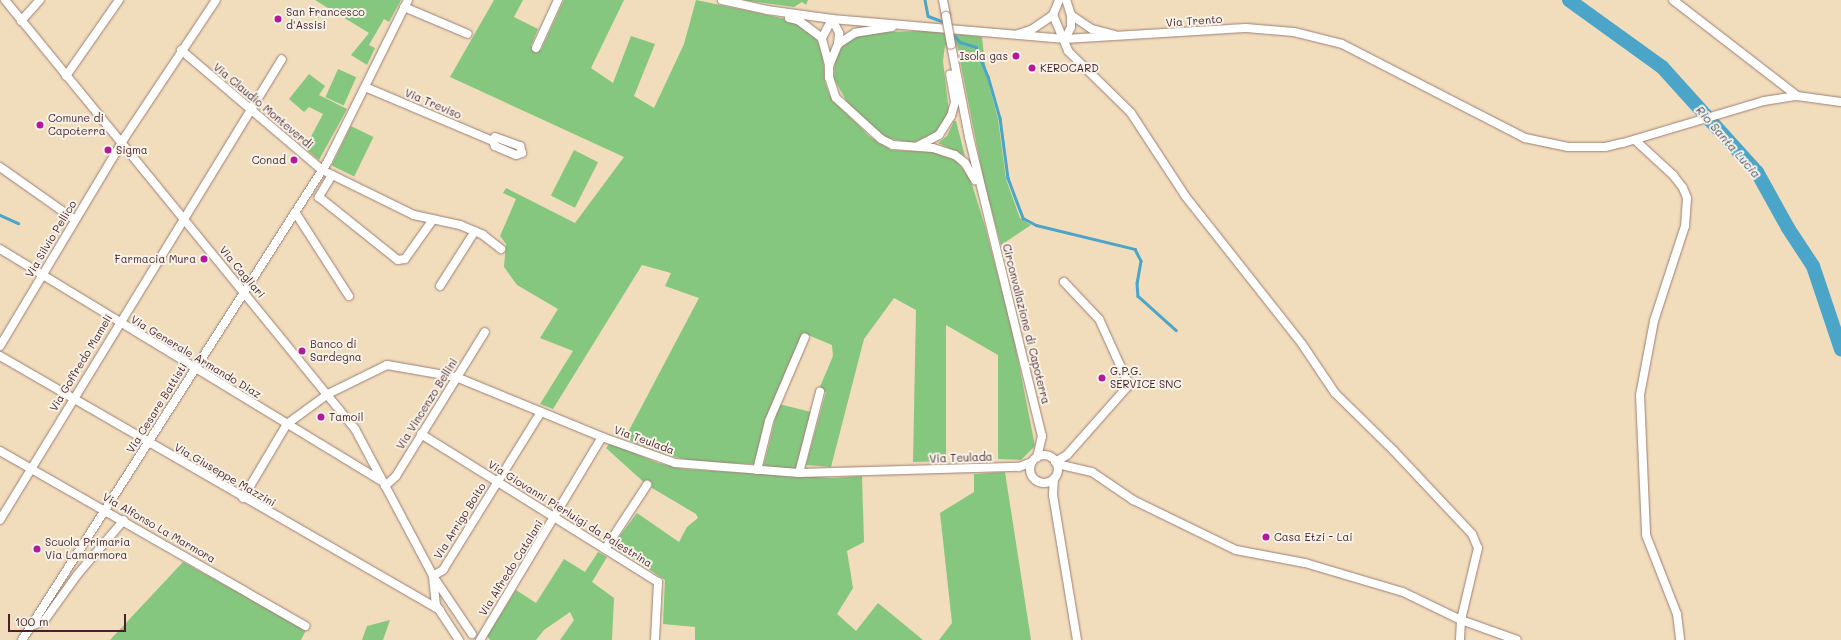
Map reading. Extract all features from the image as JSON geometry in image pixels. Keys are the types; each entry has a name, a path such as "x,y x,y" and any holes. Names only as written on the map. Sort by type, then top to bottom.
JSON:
{"street":[{"name":"Via Cagliari","path":"5,0 328,394 355,429 375,463 384,484 433,576 476,637"},
{"path":"21,21 40,0"},
{"path":"66,76 120,0"},
{"name":"Via Silvio Pellico","path":"0,346 121,143 181,50 216,0"},
{"path":"536,48 558,0"},
{"name":"Via Trento","path":"722,0 767,10 832,19 902,24 1065,40 1246,28 1294,32 1342,44 1525,138 1560,146 1590,148 1634,140 1764,101 1797,96 1827,98 1841,102"},
{"name":"Circonvallazione di Capoterra","path":"943,0 953,60 987,213 1042,436 1054,461"},
{"path":"1014,35 1031,30 1053,16 1059,0"},
{"path":"1065,40 1071,27 1071,15 1066,0"},
{"path":"1673,0 1797,96"},
{"path":"322,170 406,3 468,34"},
{"path":"767,10 773,15 798,20 822,38 829,66 832,90 841,105 881,139 893,145 944,150 965,163 972,172 980,201 987,213"},
{"path":"1071,15 1092,29 1120,37"},
{"path":"1053,16 1058,31 1065,40 1068,51 1130,113 1186,197 1302,344 1335,393 1394,451 1472,534 1478,548 1461,620 1460,640"},
{"path":"822,38 832,19"},
{"path":"829,66 838,44 839,33 832,19"},
{"path":"838,44 855,33 902,24"},
{"name":"Via Claudio Monteverdi","path":"181,50 322,170 414,215 432,221 460,225 475,231 501,249"},
{"name":"Via Goffredo Mameli","path":"0,520 118,322 282,59"},
{"path":"915,147 939,135 951,116 955,102 950,72 953,60"},
{"name":"Via Treviso","path":"365,87 493,141"},
{"path":"1634,140 1673,176 1683,188 1687,198 1684,226 1654,321 1640,395 1646,535 1677,614 1680,640"},
{"path":"0,167 75,220"},
{"name":"Via Cesare Battisti","path":"22,640 149,443 243,291 322,170"},
{"path":"332,175 319,197 398,260 405,259 432,221"},
{"path":"295,212 349,296"},
{"path":"440,286 475,231"},
{"name":"Via Generale Armando Diaz","path":"0,249 384,484"},
{"path":"1054,461 1067,455 1129,385 1099,318 1064,282"},
{"name":"Via Vincenzo Bellini","path":"384,484 396,476 485,332"},
{"path":"757,470 769,422 805,337"},
{"name":"Via Giuseppe Mazzini","path":"0,356 243,498 440,610"},
{"name":"Via Teulada","path":"287,424 328,394 387,365 456,377 602,437 675,463 799,472 1019,467"},
{"path":"799,472 820,392"},
{"name":"Via Arrigo Boito","path":"433,576 443,570 541,412"},
{"path":"243,498 287,424"},
{"name":"Via Giovanni Pierluigi da Palestrina","path":"421,434 658,582 655,640"},
{"path":"1031,474 1042,436"},
{"name":"Via Alfredo Catalani","path":"476,637 487,628 555,518 602,437"},
{"name":"Via Alfonso La Marmora","path":"0,451 29,469 124,520 305,626"},
{"path":"1019,467 1035,460 1054,461 1092,472 1133,500 1236,550 1306,563 1403,592 1461,620 1517,640"},
{"path":"1054,461 1055,477 1053,496 1077,640"},
{"path":"1041,483 1055,477 1068,466"},
{"path":"1019,467 1031,474 1053,496"},
{"path":"605,548 647,485"},
{"name":"Via Cesare Battisti","path":"31,626 44,621 58,604 77,575 124,520"},
{"name":"Via Cagliari","path":"433,576 436,605 460,640"},
{"path":"436,597 441,593 446,594"},
{"path":"50,598 58,604"},
{"path":"450,626 453,640"},
{"path":"460,640 466,634 476,637"}],"green space":[{"path":"315,0 401,0 389,22 384,19 369,45 375,48 367,65 351,55 369,33"},
{"path":"494,0 523,0 514,17 538,29 531,46 541,50 564,0 624,0 591,68 613,83 631,36 655,44 634,96 654,108 684,44 696,0 791,20 816,37 823,56 825,83 830,96 869,136 891,150 932,152 954,158 970,178 984,223 1012,329 1035,446 1021,460 998,459 998,355 946,325 946,461 913,462 916,310 894,298 864,339 831,467 806,465 826,392 819,389 833,356 832,345 803,333 769,413 755,464 697,462 667,455 637,444 625,438 699,298 665,286 671,273 642,265 553,409 540,404 573,351 540,338 558,309 517,285 504,267 506,244 500,236 516,199 503,193 506,188 575,223 624,157 450,77"},
{"path":"741,0 808,0 806,5 802,2 794,7"},
{"path":"924,31 982,37 986,73 998,119 1006,179 1020,218 1031,225 1001,245 984,182 957,45 945,45 943,61 949,112 937,132 913,143 887,138 878,132 847,102 834,79 835,57 848,39 878,32"},
{"path":"338,69 356,77 344,105 325,97"},
{"path":"309,74 325,86 319,95 347,109 319,160 305,148 323,114 309,107 304,112 289,99"},
{"path":"954,121 956,121 965,156 938,143 947,136"},
{"path":"351,126 373,137 354,177 332,166"},
{"path":"574,150 598,162 575,208 551,195"},
{"path":"779,404 811,412 796,473 764,465"},
{"path":"610,443 658,463 683,469 832,478 862,476 864,542 847,551 853,588 837,614 856,631 878,603 923,640 695,640 695,627 663,624 665,580 613,545 637,513 679,542 687,527 698,518 696,514 647,485 606,448"},
{"path":"1005,472 1031,640 939,640 952,623 940,513 974,492 974,474"},
{"path":"598,552 607,557 592,582 614,598 612,640 560,640 574,620 570,612 544,630 536,640 490,640 487,636 516,590 536,603 564,559 585,572"},
{"path":"183,562 306,630 301,640 110,640"},
{"path":"390,620 383,640 362,640 367,626"}],"waterway":[{"path":"925,0 928,16 942,21"},
{"name":"Rio Santa Lucia","path":"1569,0 1662,67 1757,172 1788,228 1813,266 1841,349"},
{"path":"955,36 960,42 976,47 988,76 1000,118 1008,178 1023,218 1036,225 1135,249 1141,261 1137,283 1138,296 1176,330"},
{"path":"0,215 18,223"}],"place":[{"name":"San Francesco d'Assisi","path":"278,19"},
{"name":"Isola gas","path":"1016,56"},
{"name":"KEROCARD","path":"1032,68"},
{"name":"Comune di Capoterra","path":"40,125"},
{"name":"Sigma","path":"108,150"},
{"name":"Conad","path":"294,160"},
{"name":"Farmacia Mura","path":"204,259"},
{"name":"Banco di Sardegna","path":"302,351"},
{"name":"G.P.G. SERVICE SNC","path":"1102,378"},
{"name":"Tamoil","path":"321,417"},
{"name":"Casa Etzi - Lai","path":"1266,537"},
{"name":"Scuola Primaria Via Lamarmora","path":"37,549"}]}
